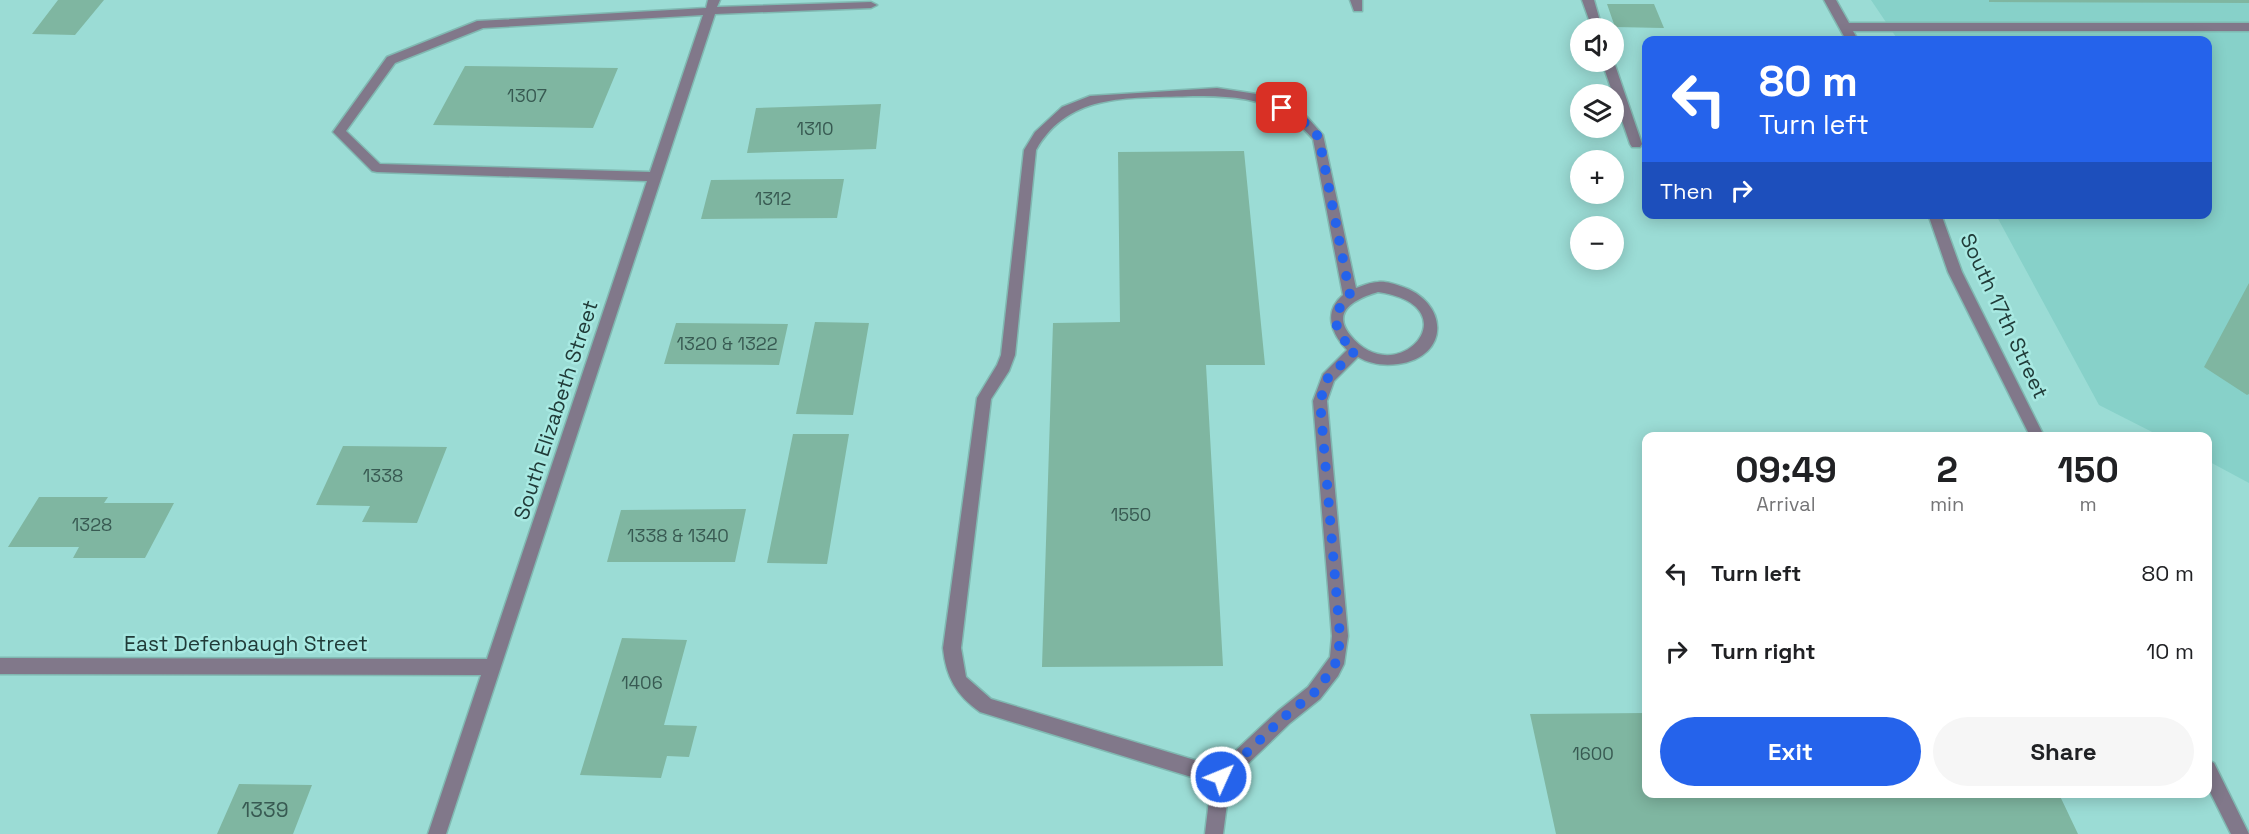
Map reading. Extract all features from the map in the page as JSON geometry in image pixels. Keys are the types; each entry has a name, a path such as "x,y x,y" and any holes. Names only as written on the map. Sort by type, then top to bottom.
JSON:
{"street":[{"path":"1588,0 1594,18"},
{"path":"1830,0 1850,36"},
{"path":"655,177 377,168 339,132 391,60 481,24 712,6 871,5"},
{"name":"South Elizabeth Street","path":"437,834 712,6"},
{"path":"1844,27 2249,27"},
{"path":"1611,72 1636,144"},
{"path":"1221,777 986,706 967,693 953,670 952,648 984,398 1004,367 1008,356 1030,150 1038,134 1060,115 1073,106 1095,99 1215,91 1249,94 1270,101 1295,114 1311,127 1319,138 1350,295"},
{"name":"South 17th Street","path":"1936,219 1955,272 2035,432"},
{"path":"1378,287 1408,295 1420,304 1428,315 1432,327 1430,339 1422,349 1396,360 1380,360 1356,350 1341,337 1336,326 1336,314 1341,303 1350,295 1363,289 1378,287"},
{"path":"1214,834 1221,777 1284,717 1314,693 1332,670 1338,658 1340,636 1320,401 1328,378 1356,350"},
{"name":"East Defenbaugh Street","path":"0,666 493,666"},
{"path":"2212,777 2241,834"}],"shaded area":[{"path":"1871,0 2249,0 2249,483 2212,463 2212,432 2152,432 2099,405 1998,219 2212,219 2212,36 1895,36"}],"building":[{"path":"58,0 104,0 75,35 32,34"},
{"path":"1989,0 2249,0 2249,3 1989,2"},
{"path":"1607,4 1654,4 1664,28 1624,27 1624,18 1612,18"},
{"path":"465,66 618,68 593,128 433,125"},
{"path":"881,104 876,149 747,153 756,108"},
{"path":"1244,151 1265,365 1206,365 1223,666 1042,667 1053,323 1120,322 1118,152"},
{"path":"844,179 837,218 701,219 711,180"},
{"path":"2249,283 2249,394 2247,395 2204,367"},
{"path":"815,322 869,323 853,415 796,414"},
{"path":"676,323 788,324 779,365 664,364"},
{"path":"793,434 849,434 827,564 767,563"},
{"path":"343,446 447,447 417,523 362,522 370,506 316,505"},
{"path":"39,497 108,497 104,503 174,503 145,558 73,558 79,547 8,547"},
{"path":"746,509 735,562 607,562 621,510"},
{"path":"622,638 687,640 664,725 697,726 689,757 667,756 661,778 580,775"},
{"path":"1642,713 1642,798 2061,798 2078,834 1556,834 1530,714"},
{"path":"239,784 312,785 293,834 217,834"}],"route":[{"path":"1221,777 1284,717 1314,693 1332,670 1338,658 1340,636 1320,401 1328,378 1356,350 1341,337 1336,326 1336,314 1341,303 1350,295 1319,138 1311,127 1295,114 1282,108"}]}
